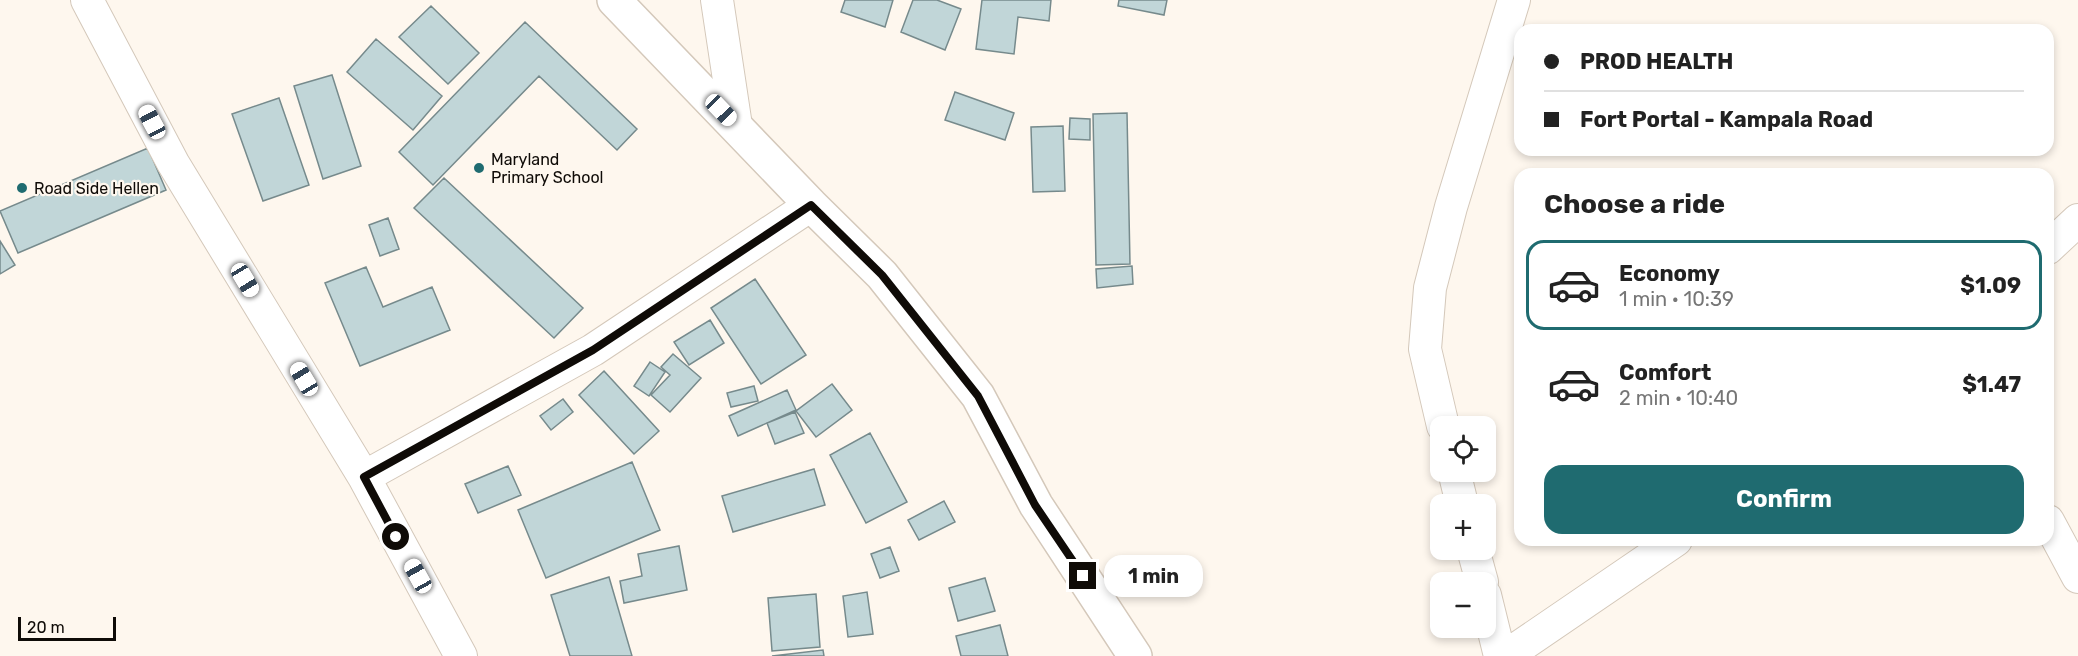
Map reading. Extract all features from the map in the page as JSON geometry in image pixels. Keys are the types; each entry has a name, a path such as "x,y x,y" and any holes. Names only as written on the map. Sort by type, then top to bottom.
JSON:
{"main road":[{"path":"614,0 811,205 882,275 978,396 1035,505 1135,656"}],"street":[{"path":"87,0 173,163 364,477 461,656"},
{"path":"1441,416 1425,349 1430,288 1514,0"},
{"path":"717,1 736,126"},
{"path":"364,477 593,350 811,205"},
{"path":"2054,242 2078,220"},
{"path":"2054,532 2078,577"},
{"path":"1506,656 1667,546"},
{"path":"1496,638 1500,656"}],"building":[{"path":"845,0 893,0 885,27 841,12"},
{"path":"913,0 937,0 961,9 945,50 901,32"},
{"path":"982,0 1051,0 1049,21 1018,17 1014,54 976,49"},
{"path":"1119,0 1167,0 1164,15 1118,6"},
{"path":"431,6 479,53 448,84 399,37"},
{"path":"525,22 637,129 617,150 539,76 433,185 399,152"},
{"path":"376,39 442,96 413,130 347,72"},
{"path":"332,75 361,166 323,179 294,86"},
{"path":"955,92 1014,113 1005,140 945,120"},
{"path":"279,98 309,185 263,201 232,114"},
{"path":"1127,113 1130,264 1096,265 1093,114"},
{"path":"1070,118 1090,119 1090,140 1069,139"},
{"path":"1063,126 1065,191 1033,192 1031,127"},
{"path":"148,148 166,190 18,253 0,211"},
{"path":"444,178 583,308 554,338 414,208"},
{"path":"388,218 399,249 380,256 369,225"},
{"path":"0,241 15,265 0,274"},
{"path":"1132,266 1133,284 1097,288 1096,269"},
{"path":"366,267 383,307 432,287 450,330 360,366 325,283"},
{"path":"755,279 806,355 761,384 711,308"},
{"path":"710,320 724,343 689,365 674,342"},
{"path":"673,354 701,378 670,412 651,395 670,375 661,367"},
{"path":"650,362 665,372 649,396 634,386"},
{"path":"604,371 659,431 634,454 579,395"},
{"path":"832,384 852,410 816,437 796,411"},
{"path":"754,386 758,401 731,407 727,393"},
{"path":"787,390 796,410 738,436 729,416"},
{"path":"563,399 573,412 551,430 540,416"},
{"path":"795,412 804,433 775,444 767,423"},
{"path":"870,433 907,502 866,523 830,455"},
{"path":"632,462 660,530 546,578 518,510"},
{"path":"508,466 521,495 478,513 465,484"},
{"path":"814,469 825,505 733,532 722,496"},
{"path":"944,501 955,522 919,540 908,520"},
{"path":"679,546 687,590 624,603 620,581 642,576 638,554"},
{"path":"890,547 899,571 880,578 871,554"},
{"path":"609,577 632,656 570,656 551,595"},
{"path":"985,578 995,611 958,621 949,588"},
{"path":"867,592 873,634 848,637 843,596"},
{"path":"816,594 820,647 772,651 768,598"},
{"path":"1000,625 1008,656 961,656 956,636"},
{"path":"823,650 824,656 772,656"}],"place":[{"name":"Maryland Primary School","path":"479,168"},
{"name":"Road Side Hellen","path":"22,188"}],"route":[{"path":"396,537 364,477 593,350 811,205 882,275 978,396 1035,505 1083,576"}]}
